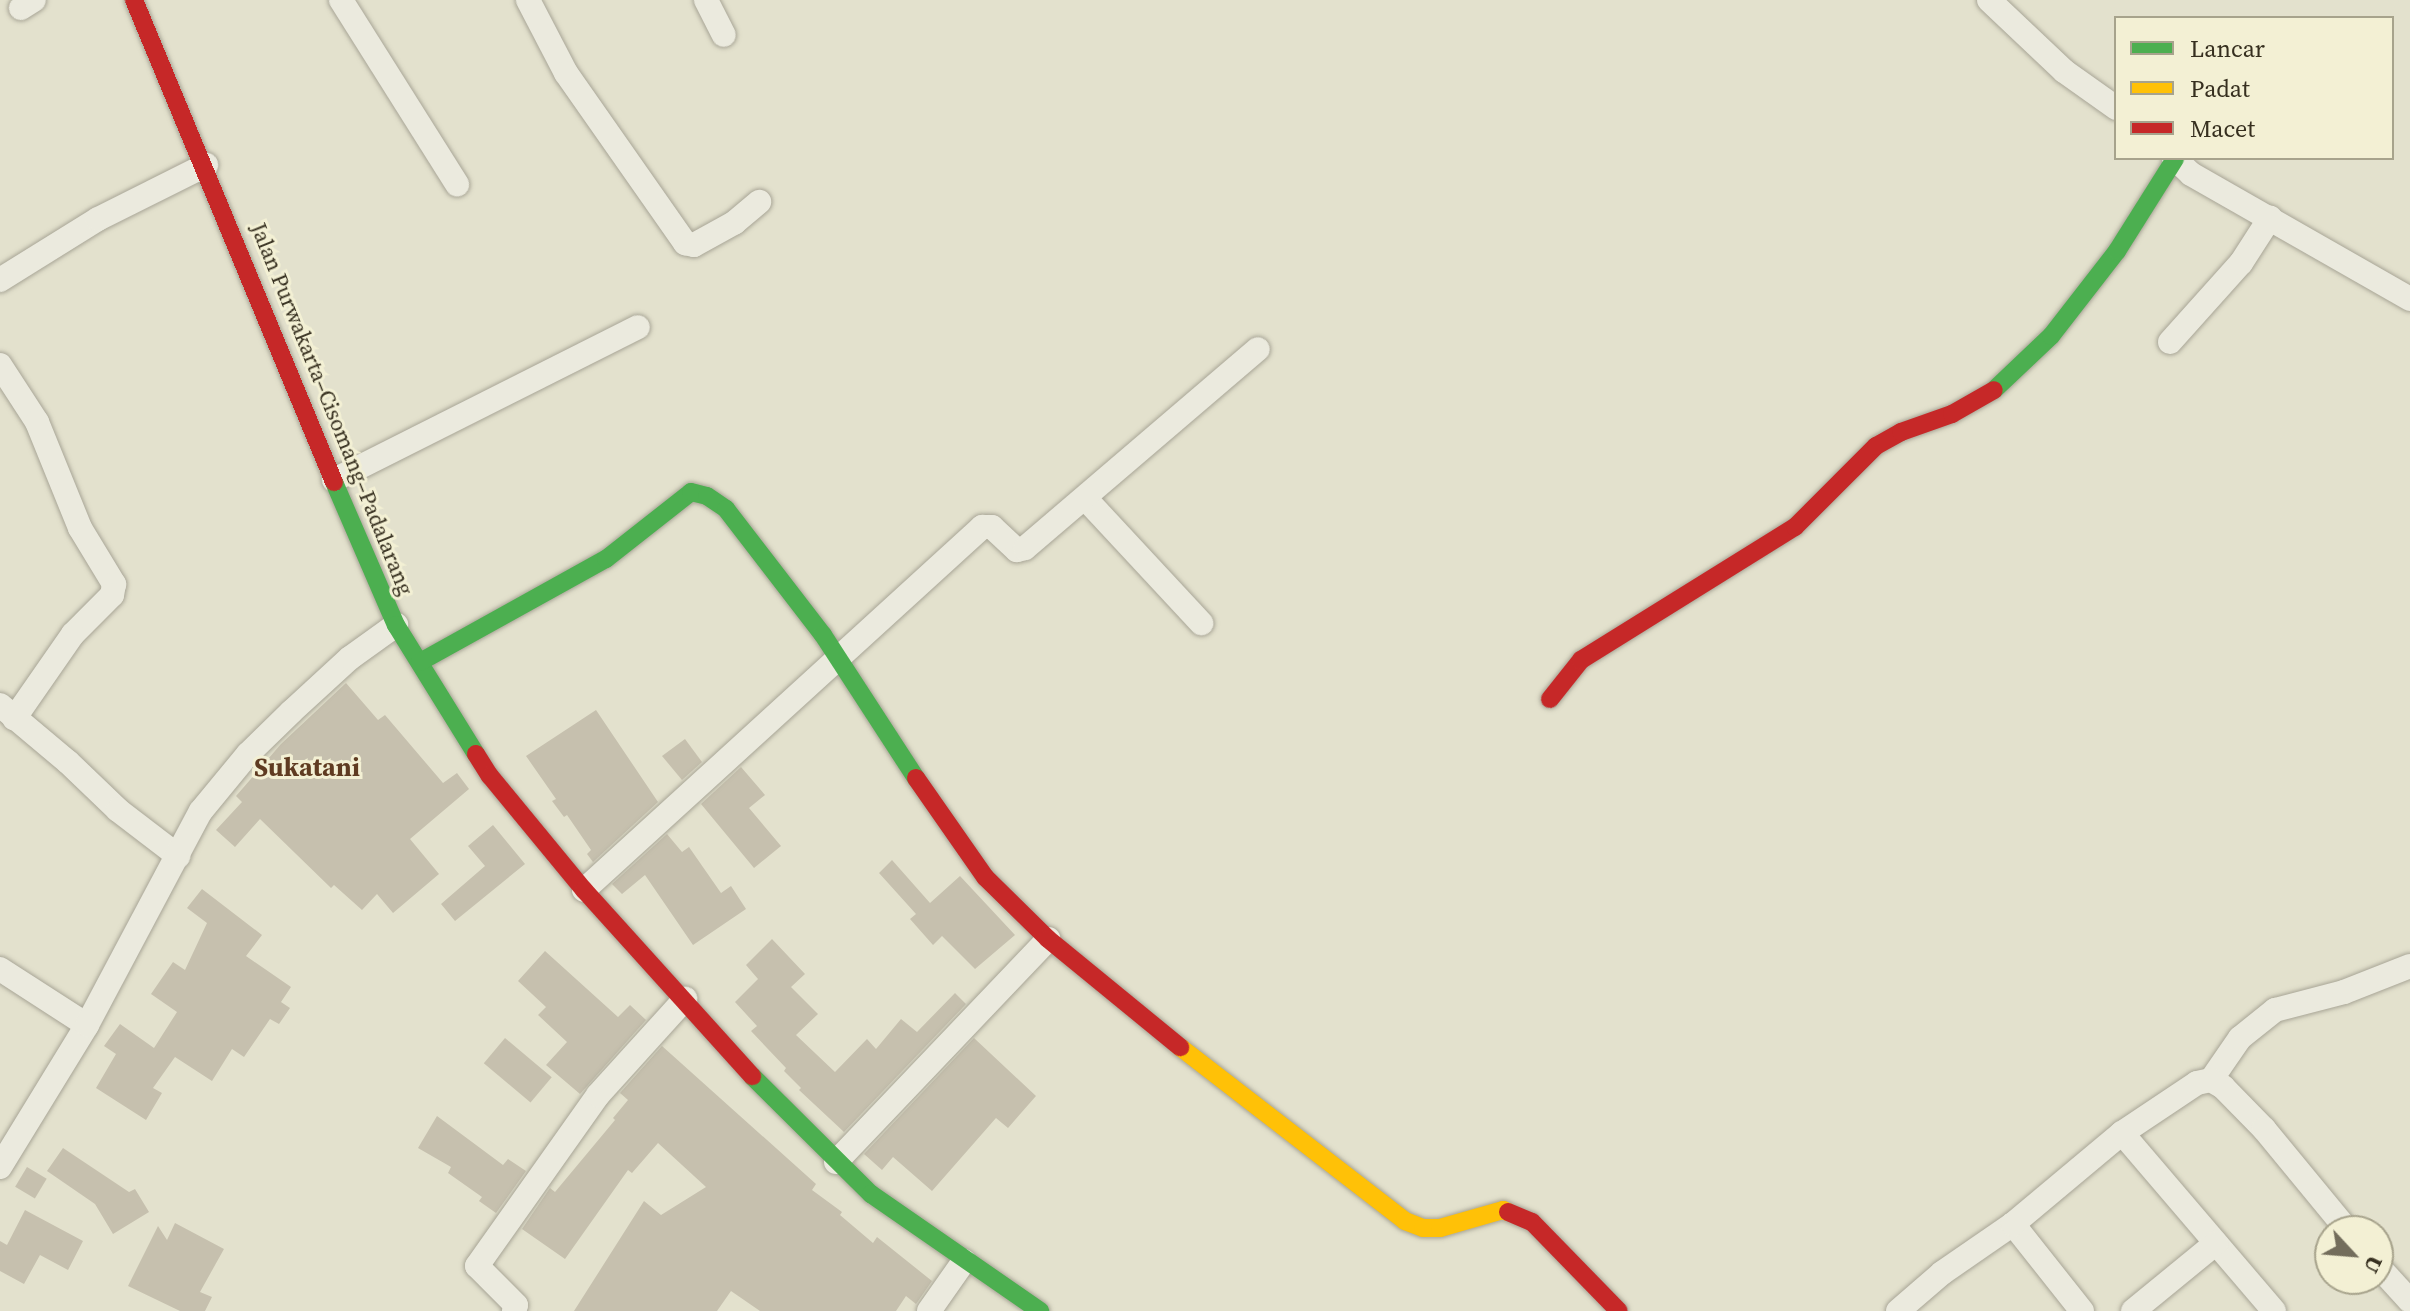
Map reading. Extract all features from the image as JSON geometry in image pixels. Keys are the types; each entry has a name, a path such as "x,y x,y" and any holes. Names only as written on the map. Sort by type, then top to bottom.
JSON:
{"main road":[{"name":"Jalan Purwakarta–Cisomang–Padalarang","path":"134,0 206,165 396,625 490,776 584,890 764,1090 836,1162 871,1194 1040,1311"},
{"path":"1550,699 1581,660 1795,527 1876,446 1901,432 1952,414 1998,387 2051,336 2080,299 2117,251 2173,160"},
{"path":"420,662 606,559 691,492 707,496 726,509 839,658 901,757 985,877 1048,939 1142,1018 1405,1221 1423,1228 1440,1228 1503,1210 1521,1216 1532,1222 1619,1311"}],"street":[{"path":"528,0 566,73 685,243 694,245 734,223 759,202"},
{"path":"706,0 724,35"},
{"path":"1989,0 2064,71 2114,107"},
{"path":"350,3 457,184"},
{"path":"2175,160 2191,174 2410,299"},
{"path":"0,280 98,219 206,165"},
{"path":"2170,342 2241,263 2270,218"},
{"path":"334,480 638,327"},
{"path":"584,890 982,527 992,527 1017,550 1022,550 1258,349"},
{"path":"0,365 37,422 80,528 114,584 112,595 73,634 7,712 178,856"},
{"path":"1085,498 1201,623"},
{"path":"3,1156 87,1025 201,811 248,754 350,658 396,625"},
{"path":"836,1162 1048,939"},
{"path":"2211,1080 2240,1038 2275,1010 2344,992 2410,966"},
{"path":"0,969 87,1025"},
{"path":"514,1311 516,1305 477,1266 598,1095 685,999"},
{"path":"1898,1311 1942,1273 2013,1224 2122,1133 2197,1083 2211,1080 2223,1087 2264,1129 2335,1215"},
{"path":"2122,1133 2274,1311"},
{"path":"2013,1224 2082,1311"},
{"path":"2133,1311 2216,1243"},
{"path":"929,1311 964,1261"},
{"path":"2394,1284 2410,1301"}],"building":[{"path":"346,683 378,720 385,715 443,783 457,773 469,789 410,839 439,874 393,913 377,894 362,910 334,885 331,888 260,819 235,847 216,830 242,802 236,796 281,744"},
{"path":"596,710 658,802 593,862 587,854 591,850 567,815 564,817 552,801 556,799 526,756"},
{"path":"685,739 702,762 682,780 662,756"},
{"path":"741,767 765,795 749,808 781,846 754,868 701,804"},
{"path":"493,825 525,864 455,921 441,904 485,866 468,846"},
{"path":"667,834 682,852 689,847 721,893 731,886 746,909 693,945 645,875 622,894 612,884"},
{"path":"892,860 930,903 960,876 1015,935 975,969 942,936 933,945 910,919 916,914 879,873"},
{"path":"202,889 262,935 246,956 291,987 281,1002 290,1008 279,1024 270,1019 244,1057 232,1049 212,1081 175,1057 153,1088 162,1093 146,1120 96,1088 116,1054 104,1046 120,1024 154,1048 177,1012 151,994 173,962 185,970 207,923 187,908"},
{"path":"772,939 805,974 791,987 818,1014 796,1035 835,1072 867,1039 876,1049 901,1019 917,1032 955,993 966,1004 844,1132 799,1090 801,1088 784,1071 786,1068 751,1031 757,1026 735,1002 758,979 746,965"},
{"path":"545,951 618,1017 630,1005 646,1020 580,1094 546,1065 567,1042 538,1015 546,1007 518,981"},
{"path":"505,1038 552,1077 531,1102 484,1063"},
{"path":"974,1038 1036,1096 1008,1128 996,1118 932,1191 893,1157 882,1170 864,1154"},
{"path":"662,1046 816,1184 812,1190 842,1212 840,1215 873,1243 877,1237 932,1281 916,1304 906,1296 896,1311 760,1311 731,1291 717,1311 574,1311 644,1201 661,1215 706,1187 658,1143 632,1173 628,1170 565,1259 522,1229 550,1188 555,1192 615,1120 613,1118 628,1100 620,1093"},
{"path":"437,1116 503,1165 508,1159 526,1171 496,1213 479,1201 482,1197 448,1173 451,1167 418,1148"},
{"path":"63,1148 129,1192 135,1189 149,1212 113,1234 95,1204 47,1171"},
{"path":"27,1167 47,1179 35,1199 15,1187"},
{"path":"25,1210 83,1241 68,1270 40,1255 24,1284 0,1271 0,1241 7,1245"},
{"path":"175,1223 224,1249 200,1292 212,1297 205,1311 180,1311 128,1286 158,1226 167,1240"}],"traffic: fast":[{"path":"1994,390 2051,336 2117,251 2174,160"},
{"path":"334,482 396,625 476,754"},
{"path":"420,662 606,559 691,492 707,496 726,509 823,635 916,778"},
{"path":"752,1076 871,1194 1040,1311"}],"traffic: slow":[{"path":"1180,1047 1405,1221 1423,1228 1440,1228 1503,1210 1508,1212"}],"traffic: jam":[{"path":"134,0 334,482"},
{"path":"1550,699 1581,660 1795,527 1876,446 1901,432 1952,414 1994,390"},
{"path":"476,754 490,776 584,890 752,1076"},
{"path":"916,778 985,877 1048,939 1180,1047"},
{"path":"1508,1212 1532,1222 1619,1311"}],"district":[{"name":"Sukatani","path":"307,768"}]}
